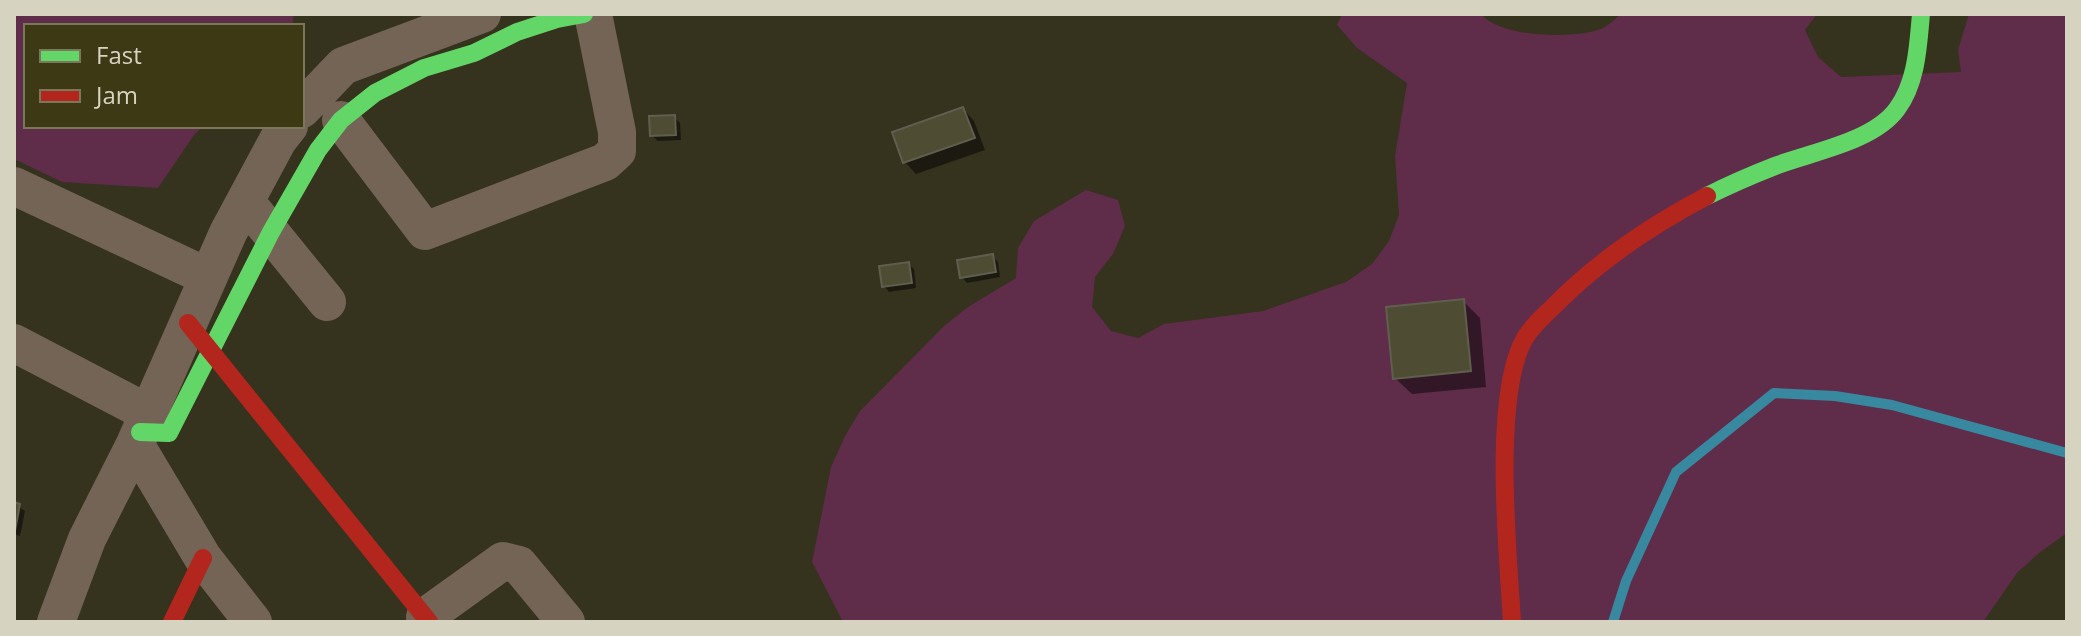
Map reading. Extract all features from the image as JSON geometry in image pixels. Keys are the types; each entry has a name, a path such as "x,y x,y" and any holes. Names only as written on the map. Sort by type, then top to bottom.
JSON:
{"street":[{"path":"304,107 343,66 482,14"},
{"path":"56,622 87,539 141,430 199,337 271,232 318,150 341,120 375,93 424,68 474,53 517,32 584,14"},
{"path":"341,120 425,231 605,162 617,151 617,132 593,14"},
{"path":"1512,622 1506,524 1508,386 1524,338 1563,295 1631,238 1698,199 1854,137 1893,115 1903,100 1918,55 1921,14"},
{"path":"287,128 245,201 208,277 199,337 427,620 503,561 519,565 566,622"},
{"path":"14,186 208,277"},
{"path":"245,201 327,302"},
{"path":"14,343 141,430 203,558 253,622"},
{"path":"172,622 203,558"}],"shaded area":[{"path":"14,14 294,14 292,24 24,24 24,128 201,128 158,188 62,182 14,159"},
{"path":"1342,14 1481,14 1504,28 1556,35 1601,29 1621,14 1817,14 1805,30 1818,57 1841,77 1961,72 1958,50 1969,14 2067,14 2067,533 2017,573 1983,622 843,622 812,562 831,467 845,436 860,411 944,326 968,307 1016,278 1018,248 1034,221 1086,190 1118,200 1125,226 1113,254 1095,277 1092,307 1111,331 1138,338 1164,324 1263,311 1346,282 1372,264 1389,241 1399,215 1395,156 1407,83 1357,48 1337,25"}],"building":[{"path":"963,107 975,138 903,163 892,132"},
{"path":"675,115 676,135 650,136 649,116"},
{"path":"993,254 996,272 960,278 957,260"},
{"path":"909,262 912,283 882,287 879,266"},
{"path":"1464,299 1471,371 1393,379 1386,307"},
{"path":"14,502 20,504 15,531 14,531"}],"waterway":[{"path":"1613,622 1626,581 1676,472 1774,393 1835,396 1892,405 2067,453"}],"traffic: fast":[{"path":"140,432 169,433 271,232 318,150 341,120 375,93 424,68 474,53 517,32 584,14"},
{"path":"1707,196 1775,166 1857,138 1886,120 1897,109 1909,87 1921,14"}],"traffic: jam":[{"path":"1512,622 1505,435 1508,396 1515,363 1525,338 1571,289 1607,259 1665,219 1707,196"},
{"path":"188,323 429,622"},
{"path":"172,622 203,558"}]}
